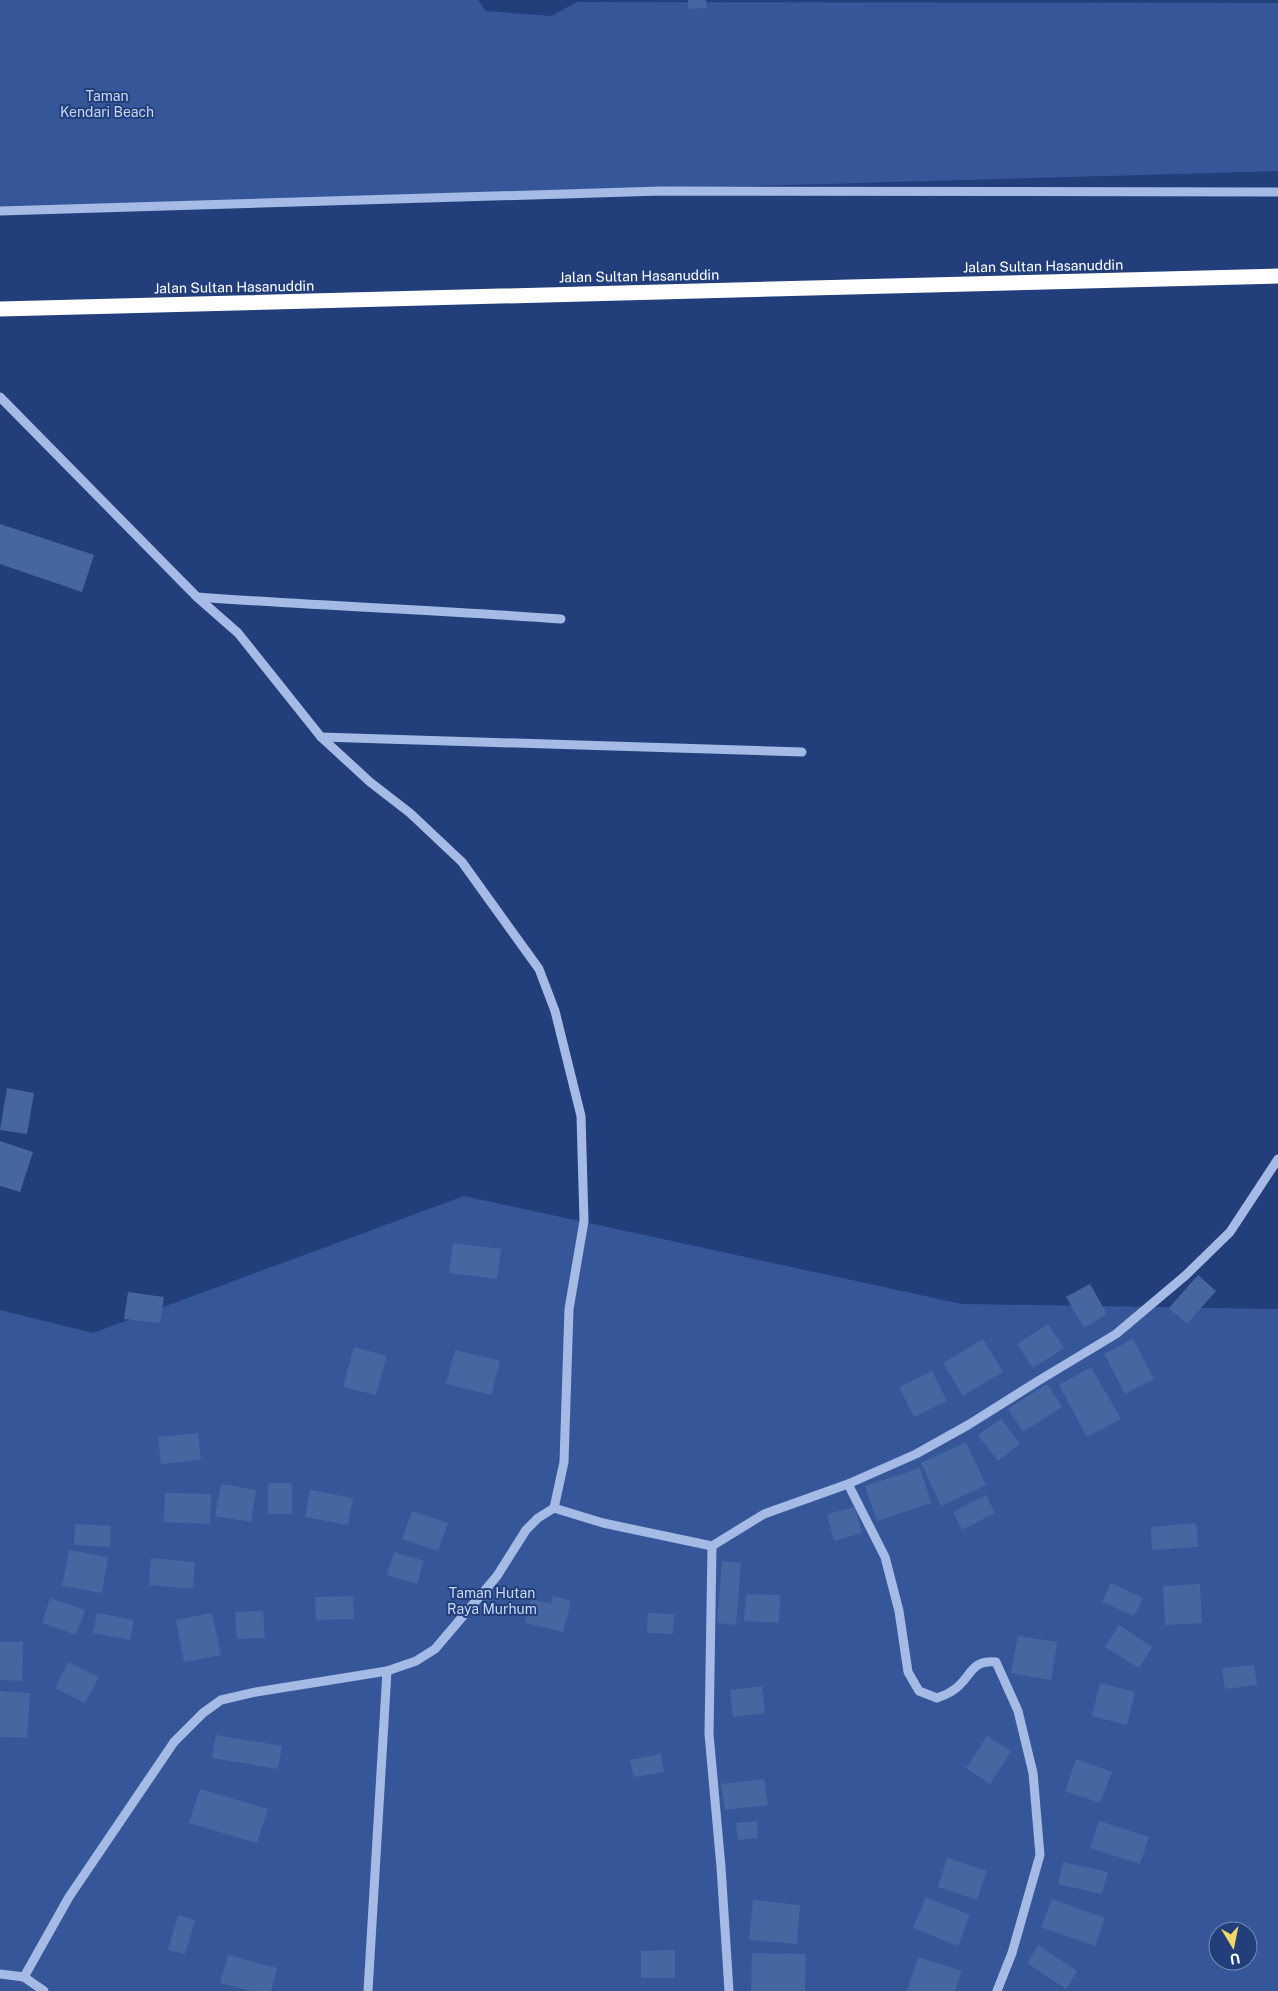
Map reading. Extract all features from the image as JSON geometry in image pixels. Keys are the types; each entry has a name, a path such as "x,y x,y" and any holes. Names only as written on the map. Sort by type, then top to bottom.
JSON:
{"highway":[{"name":"Jalan Sultan Hasanuddin","path":"0,309 1278,276"}],"street":[{"path":"0,212 661,191 1278,192"},
{"path":"0,397 197,597 238,633 322,737 370,782 410,813 462,862 539,968 555,1010 581,1116 584,1221 569,1309 564,1462 554,1508 538,1518 526,1530 497,1576 435,1649 416,1661 387,1672 256,1692 221,1700 203,1713 174,1742 69,1897 24,1977"},
{"path":"197,597 339,607 450,610 561,619"},
{"path":"322,737 802,752"},
{"path":"554,1508 603,1523 712,1546 764,1514 848,1484 916,1454 968,1425 1116,1334 1186,1275 1230,1232 1278,1159"},
{"path":"848,1484 885,1557 898,1611 908,1672 919,1691 937,1698 954,1691 977,1664 988,1661 996,1662 1018,1711 1033,1772 1040,1855 1012,1953 997,1991"},
{"path":"712,1546 709,1734 721,1867 729,1991"},
{"path":"368,1991 387,1672"},
{"path":"0,1974 24,1977 44,1991"}],"green space":[{"name":"Taman Kendari Beach","path":"0,0 478,0 486,11 551,16 577,2 1278,3 1278,171 291,199 0,213"},
{"name":"Taman Hutan Raya Murhum","path":"464,1196 962,1304 1278,1309 1278,1991 0,1991 0,1310 93,1333"}],"building":[{"path":"688,0 706,0 707,8 688,9"},
{"path":"0,524 94,555 82,592 0,564"},
{"path":"7,1088 34,1093 27,1134 0,1130"},
{"path":"0,1141 33,1152 20,1192 0,1186"},
{"path":"453,1243 501,1249 497,1279 449,1273"},
{"path":"1198,1275 1216,1291 1187,1324 1169,1308"},
{"path":"1090,1284 1107,1314 1084,1328 1066,1297"},
{"path":"128,1292 164,1297 160,1323 124,1319"},
{"path":"1048,1324 1064,1348 1033,1368 1017,1344"},
{"path":"983,1339 1003,1372 963,1396 943,1363"},
{"path":"1133,1339 1154,1379 1125,1394 1104,1354"},
{"path":"354,1347 387,1356 376,1395 343,1387"},
{"path":"455,1350 500,1361 491,1395 446,1384"},
{"path":"1091,1367 1121,1419 1087,1437 1059,1385"},
{"path":"932,1371 947,1401 914,1417 899,1387"},
{"path":"1047,1384 1062,1407 1023,1432 1008,1409"},
{"path":"1001,1419 1020,1444 998,1461 978,1435"},
{"path":"198,1433 201,1460 161,1464 158,1437"},
{"path":"966,1442 986,1485 941,1506 921,1463"},
{"path":"920,1468 931,1503 877,1521 865,1486"},
{"path":"268,1483 292,1483 292,1514 268,1514"},
{"path":"221,1484 256,1490 251,1522 215,1516"},
{"path":"310,1490 353,1498 348,1525 305,1517"},
{"path":"165,1493 211,1494 210,1524 164,1522"},
{"path":"986,1495 995,1513 962,1530 953,1512"},
{"path":"855,1507 862,1533 834,1541 827,1514"},
{"path":"412,1511 448,1523 438,1551 402,1539"},
{"path":"1196,1523 1198,1547 1152,1550 1151,1527"},
{"path":"75,1524 111,1526 110,1547 74,1545"},
{"path":"69,1550 108,1557 102,1593 62,1586"},
{"path":"394,1552 424,1561 417,1584 387,1575"},
{"path":"151,1558 195,1562 193,1589 149,1585"},
{"path":"722,1561 741,1563 736,1625 717,1623"},
{"path":"1111,1583 1143,1598 1134,1616 1102,1602"},
{"path":"1200,1584 1202,1623 1165,1625 1163,1586"},
{"path":"746,1594 780,1595 779,1623 744,1621"},
{"path":"353,1596 354,1619 316,1620 315,1597"},
{"path":"553,1596 571,1601 563,1632 525,1623 531,1599 551,1604"},
{"path":"50,1598 85,1610 76,1635 42,1623"},
{"path":"263,1611 265,1638 237,1639 235,1612"},
{"path":"97,1613 134,1620 130,1640 93,1633"},
{"path":"212,1613 221,1655 184,1662 176,1620"},
{"path":"648,1613 674,1614 673,1634 647,1633"},
{"path":"1119,1625 1152,1647 1139,1668 1105,1647"},
{"path":"1018,1636 1057,1642 1051,1680 1011,1673"},
{"path":"0,1642 23,1642 22,1681 0,1680"},
{"path":"68,1662 99,1677 85,1703 55,1688"},
{"path":"1254,1665 1257,1685 1225,1689 1222,1668"},
{"path":"1100,1683 1135,1692 1127,1725 1092,1716"},
{"path":"762,1686 765,1713 733,1717 730,1690"},
{"path":"0,1691 30,1693 27,1738 0,1737"},
{"path":"216,1735 282,1746 278,1769 212,1758"},
{"path":"987,1736 1011,1751 990,1784 966,1768"},
{"path":"661,1754 664,1772 634,1777 630,1760"},
{"path":"1076,1759 1112,1772 1100,1803 1065,1791"},
{"path":"764,1779 768,1805 725,1810 721,1784"},
{"path":"200,1789 268,1809 257,1843 189,1823"},
{"path":"757,1821 758,1838 738,1840 736,1823"},
{"path":"1099,1821 1149,1837 1140,1864 1090,1848"},
{"path":"947,1858 987,1871 977,1900 938,1887"},
{"path":"1063,1862 1108,1872 1102,1894 1058,1884"},
{"path":"926,1897 970,1915 958,1946 913,1928"},
{"path":"1052,1899 1105,1918 1095,1946 1041,1927"},
{"path":"753,1900 800,1905 797,1944 749,1940"},
{"path":"178,1915 195,1920 185,1954 168,1950"},
{"path":"1038,1945 1077,1971 1066,1989 1027,1963"},
{"path":"675,1950 675,1978 641,1978 641,1951"},
{"path":"752,1953 806,1954 805,1991 751,1991"},
{"path":"228,1955 277,1968 271,1991 250,1991 220,1983"},
{"path":"918,1957 962,1971 955,1991 907,1991"}]}
